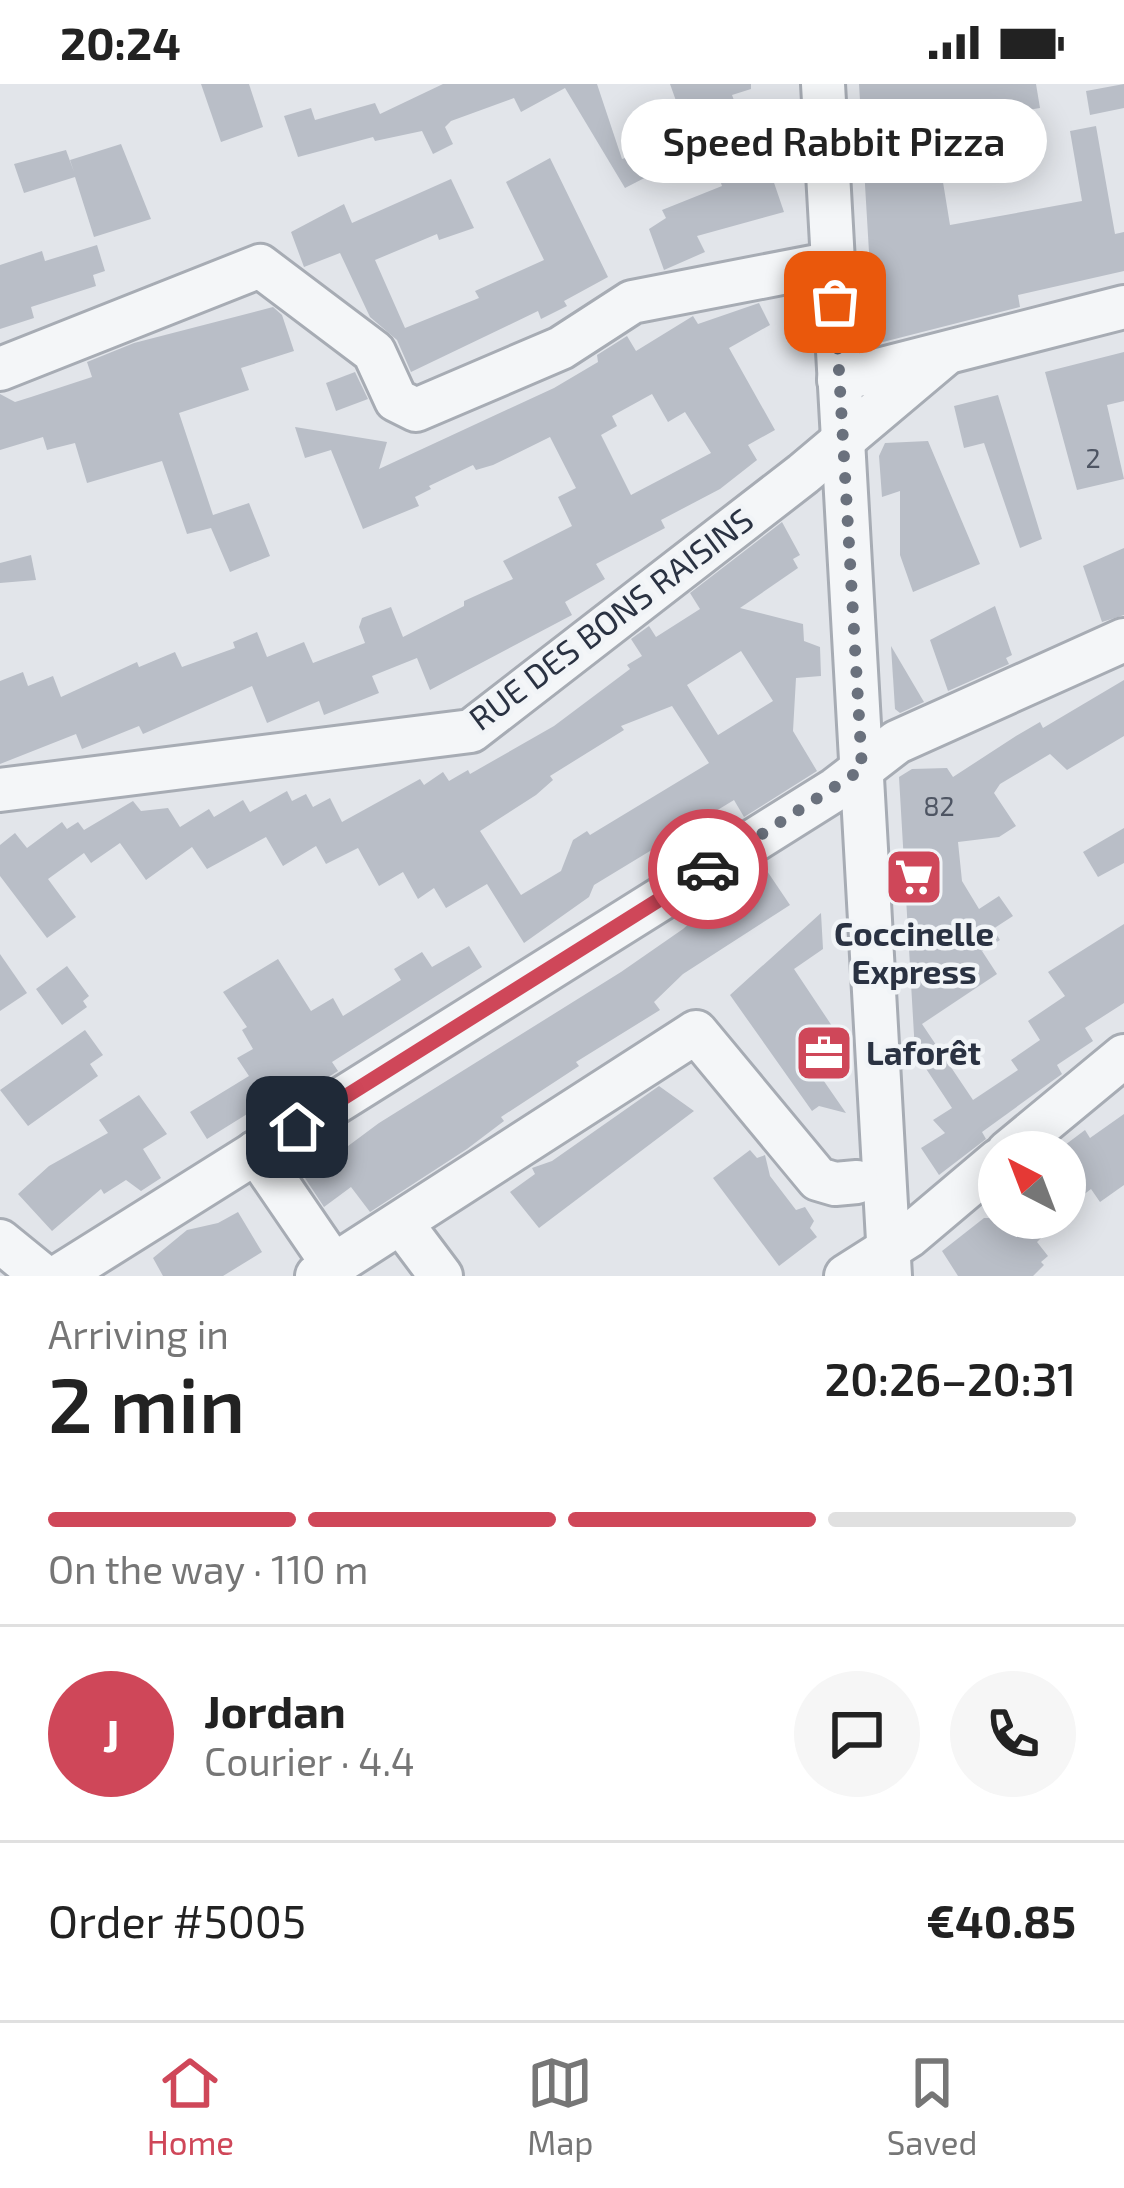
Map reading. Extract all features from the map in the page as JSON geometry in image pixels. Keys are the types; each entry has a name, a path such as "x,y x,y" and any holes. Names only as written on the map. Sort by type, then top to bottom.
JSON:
{"street":[{"path":"824,84 889,1262"},
{"path":"0,369 260,266 374,352 396,400 416,410 561,348 632,302 833,263"},
{"path":"839,380 1124,307"},
{"name":"RUE DES BONS RAISINS","path":"0,790 471,730 843,440 943,356"},
{"path":"59,1276 862,769 897,742 1124,640"},
{"path":"256,1152 326,1271 696,1032 818,1179 835,1184 857,1182"},
{"path":"1033,1131 1124,1056"},
{"path":"845,1276 889,1262 978,1179"},
{"path":"402,1224 441,1276"},
{"path":"0,1240 43,1276"}],"building":[{"path":"201,84 249,84 263,127 221,142"},
{"path":"443,84 597,84 622,159 648,151 658,171 625,188 565,88 521,112 514,98 451,121 445,127 453,144 433,154 422,131 375,141 373,137 298,157 284,116 311,108 315,120 375,103 380,114"},
{"path":"670,84 751,84 751,89 732,95 761,171 769,168 784,212 697,236 705,252 664,270 649,229 666,218 662,210 722,186 695,107 680,112"},
{"path":"859,84 1036,84 1040,108 986,117 995,167 942,176 950,225 1082,201 1070,131 1096,126 1115,234 1124,232 1124,271 1018,295 1020,307 883,342 874,336"},
{"path":"1124,84 1124,108 1090,115 1086,91"},
{"path":"121,144 151,219 94,237 75,177 24,193 14,164 66,150 74,172 70,160"},
{"path":"550,158 608,277 541,319 538,311 411,372 397,340 370,317 340,253 304,267 291,232 344,204 352,223 451,179 474,228 439,240 437,234 375,260 405,328 479,298 475,291 544,260 506,182"},
{"path":"97,245 105,271 93,275 96,286 31,307 34,318 0,329 0,265 42,251 45,261"},
{"path":"759,303 770,325 729,348 775,430 748,445 757,460 720,489 661,520 665,528 596,564 605,579 565,602 572,615 430,690 417,658 372,676 379,693 324,715 319,701 267,723 252,686 143,734 139,726 82,749 76,734 0,764 0,681 23,672 28,686 53,676 61,697 137,662 139,667 175,652 182,667 235,648 233,642 257,632 267,657 304,642 313,663 365,643 359,627 362,618 391,607 403,637 464,606 464,601 513,579 503,561 572,526 558,497 576,488 550,437 493,465 476,470 473,465 429,486 415,497 419,506 363,529 331,450 305,458 295,427 387,442 379,469 554,388 598,362 597,355 627,336 636,351 693,316 698,324","holes":["652,394 668,422 685,412 711,453 631,495 601,435 617,426 612,416"]},
{"path":"273,307 282,315 294,351 241,368 249,390 179,413 213,515 249,503 270,556 230,572 211,528 187,534 162,461 87,483 75,443 47,450 43,437 0,450 0,394 15,402 31,397 92,377 87,362 134,343"},
{"path":"1124,352 1124,401 1107,405 1124,479 1077,490 1045,372"},
{"path":"355,372 368,399 336,411 326,383"},
{"path":"998,395 1042,539 1020,548 984,443 964,448 954,406"},
{"path":"928,441 980,564 913,592 900,555 900,491 882,497 879,456 885,443"},
{"path":"782,522 800,555 793,559 798,568 740,608 803,624 804,641 820,647 821,676 796,678 793,731 817,771 744,817 734,800 594,885 589,897 524,943 487,884 446,908 434,888 418,899 403,872 379,886 358,848 326,864 316,846 283,866 266,837 207,869 192,847 146,880 120,843 91,863 84,853 48,879 76,917 47,938 0,876 0,845 15,833 27,848 62,822 67,829 78,822 84,830 133,801 141,811 168,808 180,827 209,809 214,817 243,800 250,812 287,791 292,801 306,794 313,807 330,798 342,822 420,779 424,785 443,772 449,781 468,770 470,774 554,726 630,669 627,665 642,656 631,639 649,626 656,637 700,609 690,593","holes":["741,651 773,701 718,735 687,685","672,706 709,763 590,835 587,831 573,840 561,871 521,895 480,831 536,795 553,780 550,776 624,730 621,726"]},
{"path":"1124,548 1124,615 1102,622 1083,566"},
{"path":"31,555 36,580 0,583 0,563"},
{"path":"995,606 1012,655 1006,658 1009,664 948,691 930,640"},
{"path":"891,646 924,702 900,713 895,709"},
{"path":"1124,680 1124,736 1067,770 1050,754 1000,784 994,793 1016,826 999,837 958,842 962,881 979,909 999,896 1013,916 993,929 1000,940 982,951 997,974 922,1024 973,1100 1018,1070 1011,1060 1040,1040 1028,1021 1065,996 1048,972 1124,924 1124,1003 1085,1028 1093,1041 1057,1065 1062,1074 978,1131 978,1145 939,1175 921,1148 945,1133 933,1120 952,1108 915,1052 899,777 912,769 947,768 953,777 1040,722 1043,728"},
{"path":"1124,828 1124,863 1098,877 1083,852"},
{"path":"763,865 790,905 683,974 654,1002 660,1010 576,1062 579,1066 501,1117 504,1121 467,1149 370,1212 351,1187 324,1207 305,1178 379,1123 621,972 704,911 700,904"},
{"path":"821,913 823,949 794,969 834,1029 826,1035 836,1063 819,1074 846,1113 819,1106 812,1111 730,995"},
{"path":"469,946 482,967 332,1062 338,1071 271,1113 265,1103 207,1139 190,1112 249,1076 237,1058 253,1049 242,1030 247,1027 223,992 278,959 311,1011 333,998 343,1016 401,980 394,969 422,952 432,967"},
{"path":"0,954 27,993 0,1011"},
{"path":"67,966 89,996 83,1001 87,1007 62,1025 36,989"},
{"path":"85,1030 103,1055 90,1064 98,1076 28,1126 0,1090"},
{"path":"659,1086 694,1111 539,1228 510,1192 535,1174 532,1168 552,1161"},
{"path":"139,1095 167,1134 143,1149 161,1178 141,1191 126,1180 104,1194 101,1189 52,1231 18,1194 49,1166 108,1133 99,1120"},
{"path":"1124,1114 1124,1185 1100,1202 1091,1189 1086,1193 1086,1132 1090,1138"},
{"path":"750,1150 757,1158 765,1155 770,1176 796,1210 805,1207 814,1221 810,1228 817,1237 779,1266 713,1178"},
{"path":"238,1212 262,1252 223,1276 163,1276 153,1258 187,1230 218,1223"},
{"path":"978,1223 978,1239 1040,1239 1037,1242 1048,1256 1033,1276 958,1276 942,1251"}],"way so far":[{"path":"708,869 862,769 835,302"}],"place":[{"name":"Speed Rabbit Pizza","path":"835,302"},
{"name":"Coccinelle Express","path":"914,877"},
{"name":"Laforêt","path":"824,1053"}],"route":[{"path":"297,1127 708,869"}]}
